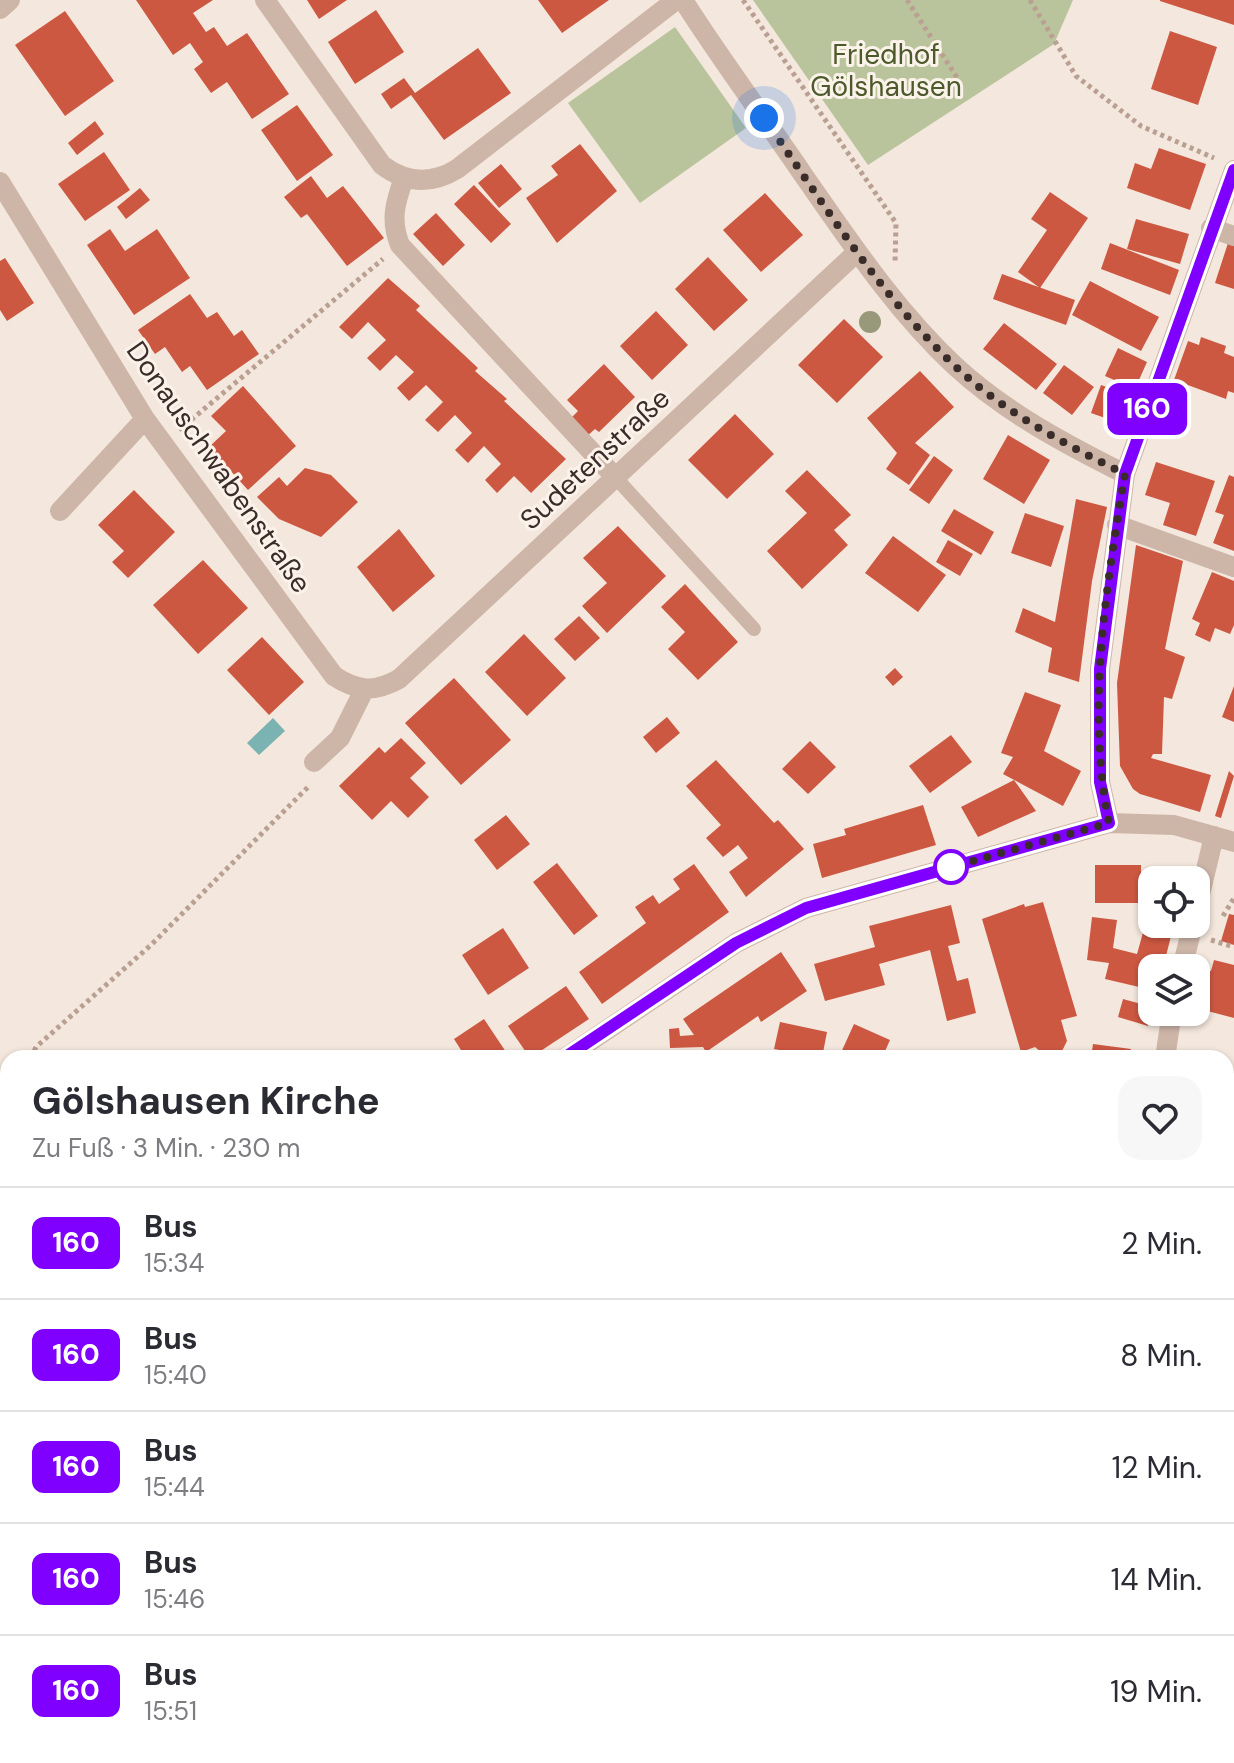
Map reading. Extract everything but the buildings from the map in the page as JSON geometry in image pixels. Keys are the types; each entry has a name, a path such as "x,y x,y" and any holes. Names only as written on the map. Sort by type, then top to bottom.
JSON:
{"street":[{"path":"0,9 10,0"},
{"path":"265,0 382,165 404,178 441,179 676,0"},
{"path":"683,0 855,254 956,367 1005,406 1069,446 1125,474"},
{"path":"1109,823 1100,782 1100,669 1125,474 1234,170"},
{"path":"404,178 393,209 393,228 400,245 616,478"},
{"name":"Donauschwabenstraße","path":"0,182 145,419 334,676 364,690"},
{"path":"1211,228 1234,236"},
{"name":"Sudetenstraße","path":"364,690 382,688 399,679 855,254"},
{"path":"60,511 145,419"},
{"path":"1117,525 1234,567"},
{"path":"316,769 340,738 364,690"},
{"path":"577,1050 736,943 798,911 1109,823 1174,825 1224,839 1210,875"},
{"path":"1166,1050 1170,1026"}],"lane":[{"path":"616,478 754,629"}],"path":[{"path":"743,0 896,223 894,299"},
{"path":"908,0 958,79"},
{"path":"1030,0 1076,76 1141,126 1200,153"},
{"path":"163,443 400,245"},
{"path":"35,1050 151,945 316,769"},
{"path":"1221,920 1234,898"},
{"path":"1215,942 1218,931"},
{"path":"1209,938 1234,947"}],"green space":[{"name":"Friedhof Gölshausen","path":"753,0 1073,0 1054,44 868,165"},
{"path":"675,27 746,128 640,203 568,103"}],"water":[{"path":"273,718 285,731 259,755 247,743"}],"bus line":[{"name":"160","path":"576,1050 736,943 789,915 1109,823 1100,782 1100,669 1125,474 1234,170"}],"route":[{"path":"764,118 855,254 922,333 956,367 1005,406 1069,446 1125,474 1100,669 1100,782 1109,823 951,867"}]}
